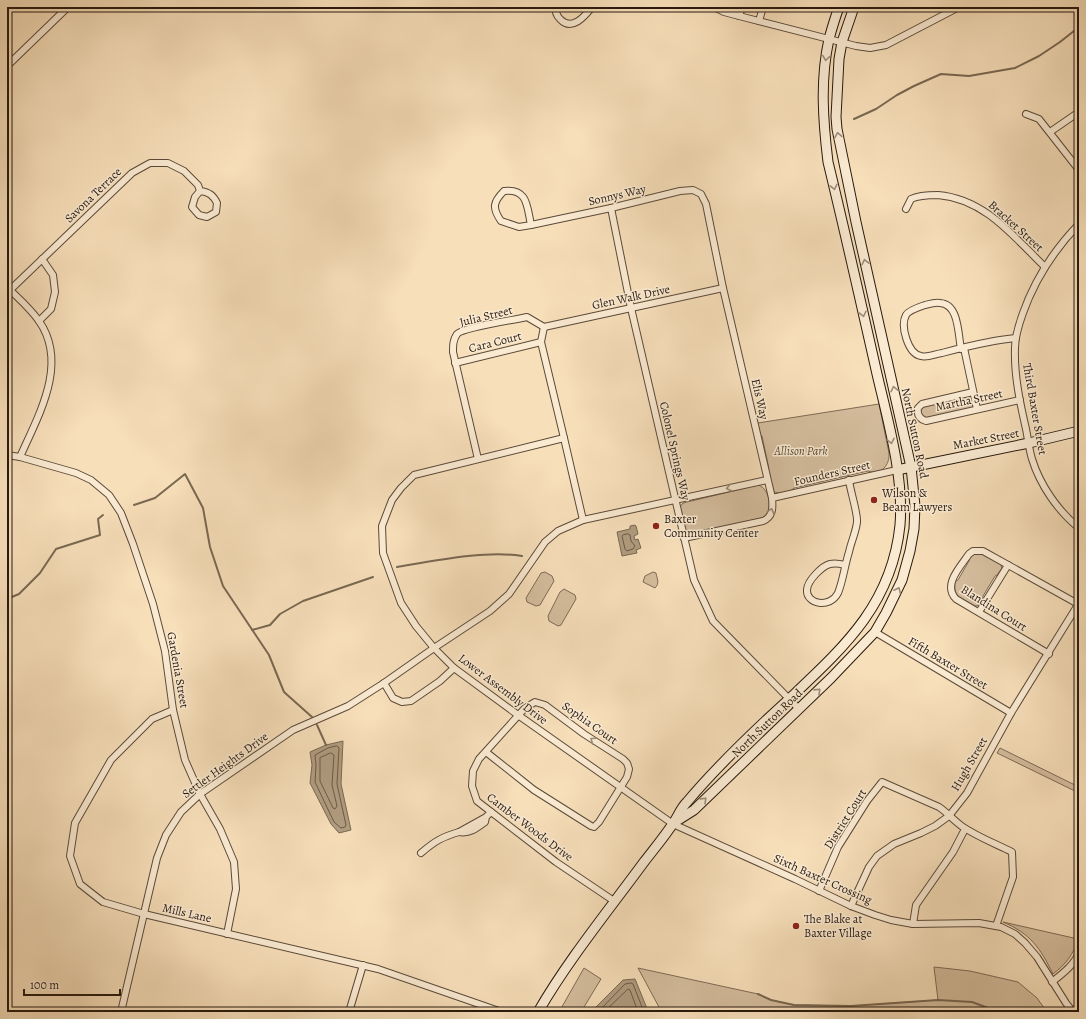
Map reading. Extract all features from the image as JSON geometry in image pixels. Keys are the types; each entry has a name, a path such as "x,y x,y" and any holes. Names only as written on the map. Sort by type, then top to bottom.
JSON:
{"main road":[{"name":"North Sutton Road","path":"538,1012 614,901 673,824 684,804 722,763 820,669 857,631 882,591 894,559 899,530 900,501 897,470 880,386 828,162 823,112 824,74 829,39 839,7"},
{"name":"North Sutton Road","path":"673,824 694,810 832,678 875,632 902,580 910,551 914,529 915,506 911,467 837,130 836,116 839,59 842,42 854,7"},
{"name":"Market Street","path":"897,470 1029,443 1079,431"}],"street":[{"path":"7,66 68,7"},
{"path":"556,7 558,17 562,22 567,24 575,23 582,19 592,7"},
{"path":"714,7 724,12 739,16 856,46 870,48 886,45 956,8"},
{"path":"739,16 742,7"},
{"path":"759,21 763,7"},
{"path":"1050,132 1079,112"},
{"path":"1026,114 1039,119 1079,170"},
{"name":"Savona Terrace","path":"8,288 42,259 132,173 150,163 168,163 184,171 198,185 200,191"},
{"name":"Sonnys Way","path":"530,225 527,203 522,195 515,191 510,191 504,192 496,198 495,209 501,221 519,227 530,225 611,208 680,191 693,190 701,194 704,200"},
{"name":"Savona Terrace","path":"200,191 213,195 217,203 216,212 207,217 199,215 192,207 194,197 200,191"},
{"name":"Bracket Street","path":"906,209 911,200 923,196 948,196 968,202 979,207 992,217 1045,267"},
{"name":"Elis Way","path":"684,538 766,520 772,512 772,498 704,200"},
{"name":"Colonel Springs Way","path":"611,208 631,308 694,580 713,621 799,709"},
{"name":"Third Baxter Street","path":"1079,224 1054,254 1037,279 1020,322 1016,338 1015,363 1020,400 1032,459 1044,486 1057,505 1079,528"},
{"path":"39,321 51,309 55,292 54,275 42,259"},
{"path":"8,288 39,321 44,332 51,359 50,381 43,404 20,457"},
{"name":"Glen Walk Drive","path":"544,327 723,288"},
{"path":"962,348 954,313 947,305 940,302 932,303 910,311 906,315 905,321 908,346 915,355 922,357 989,342 1016,338"},
{"name":"Julia Street","path":"478,459 455,363 453,340 458,333 527,317 544,327"},
{"path":"544,327 541,342 583,520"},
{"name":"Cara Court","path":"455,363 541,342"},
{"name":"Martha Street","path":"962,348 974,392 977,410"},
{"name":"Martha Street","path":"974,392 924,403 919,406 918,411 920,418 926,421 1020,400"},
{"name":"Lower Assembly Drive","path":"564,438 414,476 401,488 392,500 382,526 383,552 398,596 416,626 434,648 454,668 673,824"},
{"name":"Gardenia Street","path":"7,455 20,457 76,473 91,480 105,490 116,504 133,544 153,604 166,651 173,710 185,760 200,794 220,829 234,862 236,889 227,934"},
{"name":"Founders Street","path":"772,498 897,470"},
{"path":"434,648 490,611 509,594 545,542 558,531 583,520 767,480"},
{"path":"845,565 832,563 824,566 808,582 806,590 808,596 815,602 825,604 832,601 838,593 857,521 848,480"},
{"name":"Blandina Court","path":"1049,654 956,599 950,590 951,581 969,554 978,550 987,552 1078,604"},
{"path":"979,612 1008,565"},
{"name":"Hugh Street","path":"852,906 870,867 877,856 894,844 935,826 949,816 967,793 1011,713 1049,654 1078,604"},
{"name":"Fifth Baxter Street","path":"875,632 1011,713"},
{"name":"Settler Heights Drive","path":"121,1012 157,858 166,835 181,812 200,794 293,730 348,706 434,648"},
{"path":"384,683 393,698 402,702 411,701 440,681 454,668"},
{"name":"Sophia Court","path":"486,752 534,790 591,826 594,827 599,822 628,774 628,766 625,761 584,734 545,705 538,702 530,704 518,715"},
{"name":"Mills Lane","path":"173,710 152,719 111,760 75,823 70,856 80,884 102,901 144,914 385,971 502,1012"},
{"name":"Camber Woods Drive","path":"518,715 479,759 473,771 472,786 477,801 488,814 614,901"},
{"name":"District Court","path":"819,891 838,847 882,782 939,807 949,816"},
{"path":"422,853 443,837 460,832 463,829 473,828 488,814"},
{"path":"949,816 965,829 1012,852 1012,877 996,926"},
{"name":"Sixth Baxter Crossing","path":"673,824 852,906 891,920 912,924 979,923 1001,927 1015,934 1037,957 1073,1012"},
{"path":"912,924 916,905 953,852 965,829"},
{"path":"1052,982 1064,972 1079,953"},
{"path":"349,1012 363,965"}],"green space":[{"path":"971,395 975,405 974,408 926,418 920,414 921,406"},
{"name":"Allison Park","path":"879,404 889,453 888,462 881,471 868,471 794,488 784,493 773,491 758,423"},
{"path":"758,485 762,487 768,495 769,500 768,511 762,518 691,534 685,531 680,507 683,503"},
{"path":"980,553 1000,563 1002,568 995,576 983,596 981,603 975,606 957,595 955,582 958,580 970,557 974,554"},
{"path":"545,572 552,576 554,581 540,605 536,606 527,602 526,598 541,573"},
{"path":"653,572 656,573 658,581 655,588 643,582 645,576"},
{"path":"564,589 575,595 576,599 561,625 558,626 549,621 548,616 560,592"},
{"path":"1000,748 1079,787 1079,793 997,753"},
{"path":"1003,922 1078,939 1074,950 1068,959 1053,974 1044,957 1034,943 1021,932"},
{"path":"934,967 970,971 1018,982 1037,998 1047,1012 664,1012 660,1009 638,968 758,994 771,1000 794,1005 851,1006 938,1000"},
{"path":"584,968 601,979 581,1012 559,1012"}],"water":[{"path":"635,525 638,534 634,536 635,540 638,539 641,548 636,550 637,553 622,556 617,532 630,529 630,526"},
{"path":"343,741 341,784 351,830 339,833 331,824 310,783 312,765 310,752 326,745"},
{"path":"635,979 647,1012 594,1012 595,1008 623,980"}],"waterway":[{"path":"854,119 876,109 914,86 941,74 969,76 1015,68 1039,56 1079,27"},
{"path":"134,505 155,498 185,474 203,508 210,547 223,586 269,655 284,692 312,717"},
{"path":"7,599 19,594 40,573 56,549 100,535 98,519 103,515"},
{"path":"397,567 476,555 492,554 522,556"},
{"path":"252,630 270,625 280,614 303,601 373,577"},
{"path":"317,725 326,745"},
{"path":"758,994 771,1000 794,1005 851,1006 938,1000 972,1002 999,1012"}],"place":[{"name":"Wilson & Beam Lawyers","path":"874,500"},
{"name":"Baxter Community Center","path":"656,526"},
{"name":"The Blake at Baxter Village","path":"796,926"}]}
